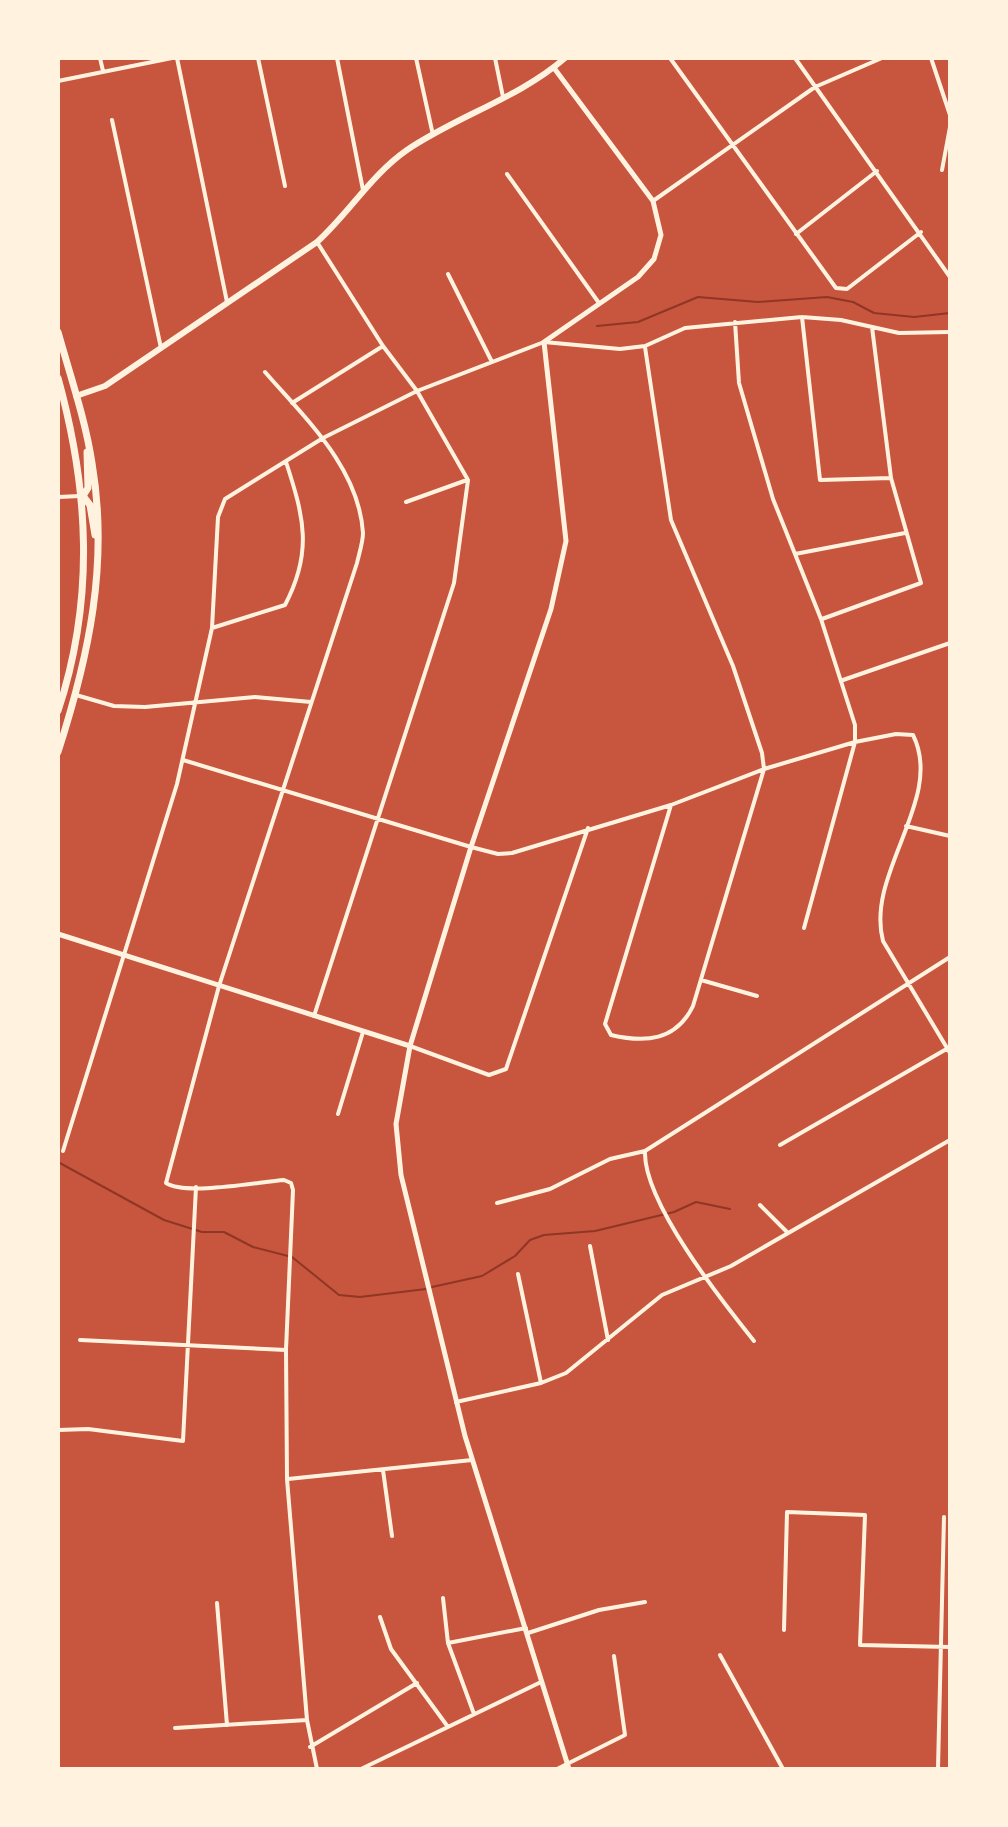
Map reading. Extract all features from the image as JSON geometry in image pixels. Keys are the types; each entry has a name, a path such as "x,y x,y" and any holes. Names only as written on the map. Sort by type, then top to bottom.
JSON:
{"highway":[{"path":"58,332 86,431 96,496 99,561 92,629 58,752"},
{"path":"58,378 75,446 83,496 84,597 71,671 58,711"},
{"path":"83,496 88,488 86,431"},
{"path":"83,496 91,509 99,561"}],"main road":[{"path":"76,396 105,386 317,242 383,168 433,135 554,68 565,58"}],"street":[{"path":"100,58 103,71"},
{"path":"58,81 174,58 227,304"},
{"path":"258,58 285,186"},
{"path":"337,58 364,192"},
{"path":"416,58 433,135"},
{"path":"495,58 503,97"},
{"path":"670,58 834,285 844,290 921,232"},
{"path":"795,58 950,277"},
{"path":"653,201 815,87 882,58"},
{"path":"931,58 950,115"},
{"path":"63,1151 183,760 212,628 218,517 225,499 323,438 417,391 544,342 638,277 654,259 661,235 653,201 554,68"},
{"path":"112,120 161,348"},
{"path":"942,170 950,127"},
{"path":"796,234 877,171"},
{"path":"507,174 600,305"},
{"path":"314,1016 454,583 468,480 417,391 383,346 317,242"},
{"path":"448,274 492,362"},
{"path":"544,342 620,349 645,346 685,328 802,317 841,320 899,333 950,332"},
{"path":"802,317 820,480 891,478"},
{"path":"735,322 739,383 773,499 821,619 855,725 855,742 804,928"},
{"path":"821,619 921,583 891,478 872,327"},
{"path":"544,342 566,541 551,609 471,847 410,1046 396,1124 397,1148 456,1402 568,1766"},
{"path":"292,403 383,346"},
{"path":"645,346 671,520 733,666 762,753 764,769 693,1006 677,1029 648,1041 611,1035 605,1024 671,805"},
{"path":"265,372 323,438 350,482 363,534 312,702 219,986 166,1183 172,1187 284,1180 291,1183 286,1350 287,1479 307,1720 310,1747 317,1769"},
{"path":"212,628 285,605 300,577 302,513 285,461"},
{"path":"406,502 468,480"},
{"path":"58,497 83,496"},
{"path":"795,554 905,533"},
{"path":"843,680 950,643"},
{"path":"76,695 114,706 145,707 255,697 312,702"},
{"path":"183,760 471,847 505,854 671,805 764,769 855,742 896,734 913,735 921,751 920,779 879,911 883,941 949,1049 780,1145"},
{"path":"906,826 950,836"},
{"path":"58,934 410,1046 489,1075 501,1073 510,1064 588,827"},
{"path":"497,1203 550,1189 610,1159 645,1151 950,957"},
{"path":"701,980 757,996"},
{"path":"338,1114 363,1032"},
{"path":"456,1402 541,1383 566,1373 662,1295 704,1278 950,1140"},
{"path":"645,1151 648,1172 669,1219 704,1278 754,1341"},
{"path":"58,1430 88,1429 183,1441 196,1187"},
{"path":"760,1205 787,1232"},
{"path":"590,1246 608,1340"},
{"path":"518,1274 541,1383"},
{"path":"80,1340 286,1350"},
{"path":"287,1479 472,1460"},
{"path":"383,1470 392,1536"},
{"path":"784,1630 787,1512 865,1515 860,1645 950,1647"},
{"path":"938,1769 938,1646 944,1517"},
{"path":"443,1598 448,1643 474,1714"},
{"path":"448,1643 527,1630 599,1610 645,1602"},
{"path":"217,1603 227,1725"},
{"path":"380,1617 391,1649 448,1727"},
{"path":"720,1655 783,1769"},
{"path":"557,1769 625,1735 614,1656"},
{"path":"361,1769 541,1682"},
{"path":"310,1747 417,1683"},
{"path":"175,1728 307,1720"}],"waterway":[{"path":"597,326 638,322 698,297 758,302 827,297 853,302 874,313 914,317 950,313"},
{"path":"58,1162 164,1220 202,1232 224,1232 253,1247 292,1257 339,1295 360,1297 426,1289"},
{"path":"432,1287 482,1276 515,1256 530,1240 544,1235 595,1231 674,1212 696,1202 730,1209"}]}
